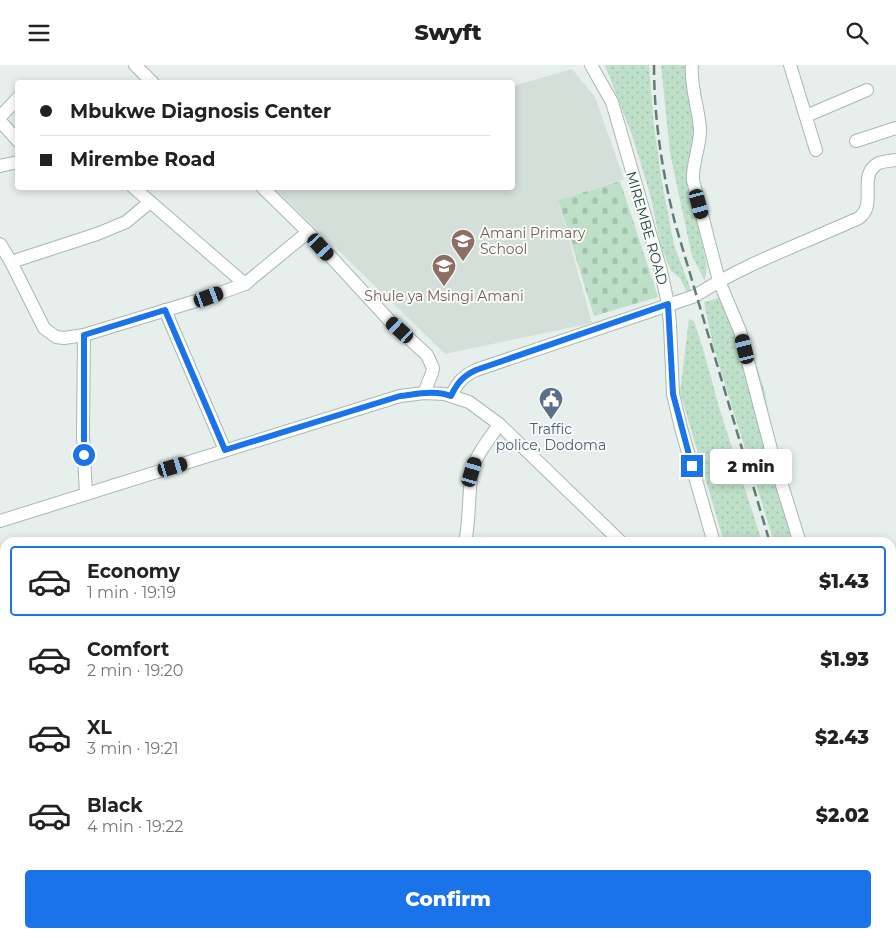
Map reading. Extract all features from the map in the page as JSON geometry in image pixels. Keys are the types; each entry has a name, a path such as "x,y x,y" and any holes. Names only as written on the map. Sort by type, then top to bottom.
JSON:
{"street":[{"path":"136,65 150,80"},
{"name":"MIREMBE ROAD","path":"591,65 612,102 661,271 668,304 673,394 712,537"},
{"path":"692,65 693,93 700,130 700,142 693,169 693,180 719,281 740,331 772,453 798,537"},
{"path":"790,65 816,150"},
{"path":"806,116 867,90"},
{"path":"0,117 15,101"},
{"path":"0,121 15,138"},
{"path":"856,141 896,128"},
{"path":"451,396 465,375 476,370 696,296 719,281 761,260 863,215 866,208 869,176 872,168 878,163 896,160"},
{"path":"0,167 15,163"},
{"path":"136,190 245,284"},
{"path":"265,190 308,232 361,291 427,355 433,367 424,393"},
{"path":"11,262 97,234 126,222 150,202"},
{"path":"0,245 11,262 44,328 56,337 64,338 84,335 209,297 245,284 308,232"},
{"path":"165,310 225,450"},
{"path":"84,335 83,435 86,494"},
{"path":"0,521 400,396 424,393 445,394 469,402 499,424 616,537"},
{"path":"466,537 469,524 472,472 478,456 499,424"}],"shaded area":[{"name":"Amani Primary School","path":"572,69 595,97 624,179 558,200 592,323 445,354 276,190 515,190 515,85"}],"green space":[{"path":"605,65 649,65 654,126 662,182 674,245 691,290 687,292 680,278 671,271 661,246 650,194 632,135"},
{"path":"661,65 689,65 695,142 687,164 692,199 707,266 705,281 692,256 670,153"},
{"path":"620,181 658,297 594,316 558,200"},
{"path":"727,296 742,320 765,392 770,424 803,537 772,537 712,342 704,302"},
{"path":"689,319 694,321 760,537 723,537 680,392"}],"railway":[{"path":"654,65 655,105 660,145 675,223 768,537"}],"place":[{"name":"Amani Primary School","path":"463,262"},
{"name":"Shule ya Msingi Amani","path":"444,287"},
{"name":"Traffic police, Dodoma","path":"551,420"}],"route":[{"path":"84,455 84,335 165,310 225,450 400,396 424,393 451,396 465,375 476,370 668,304 673,394 692,466"}]}
